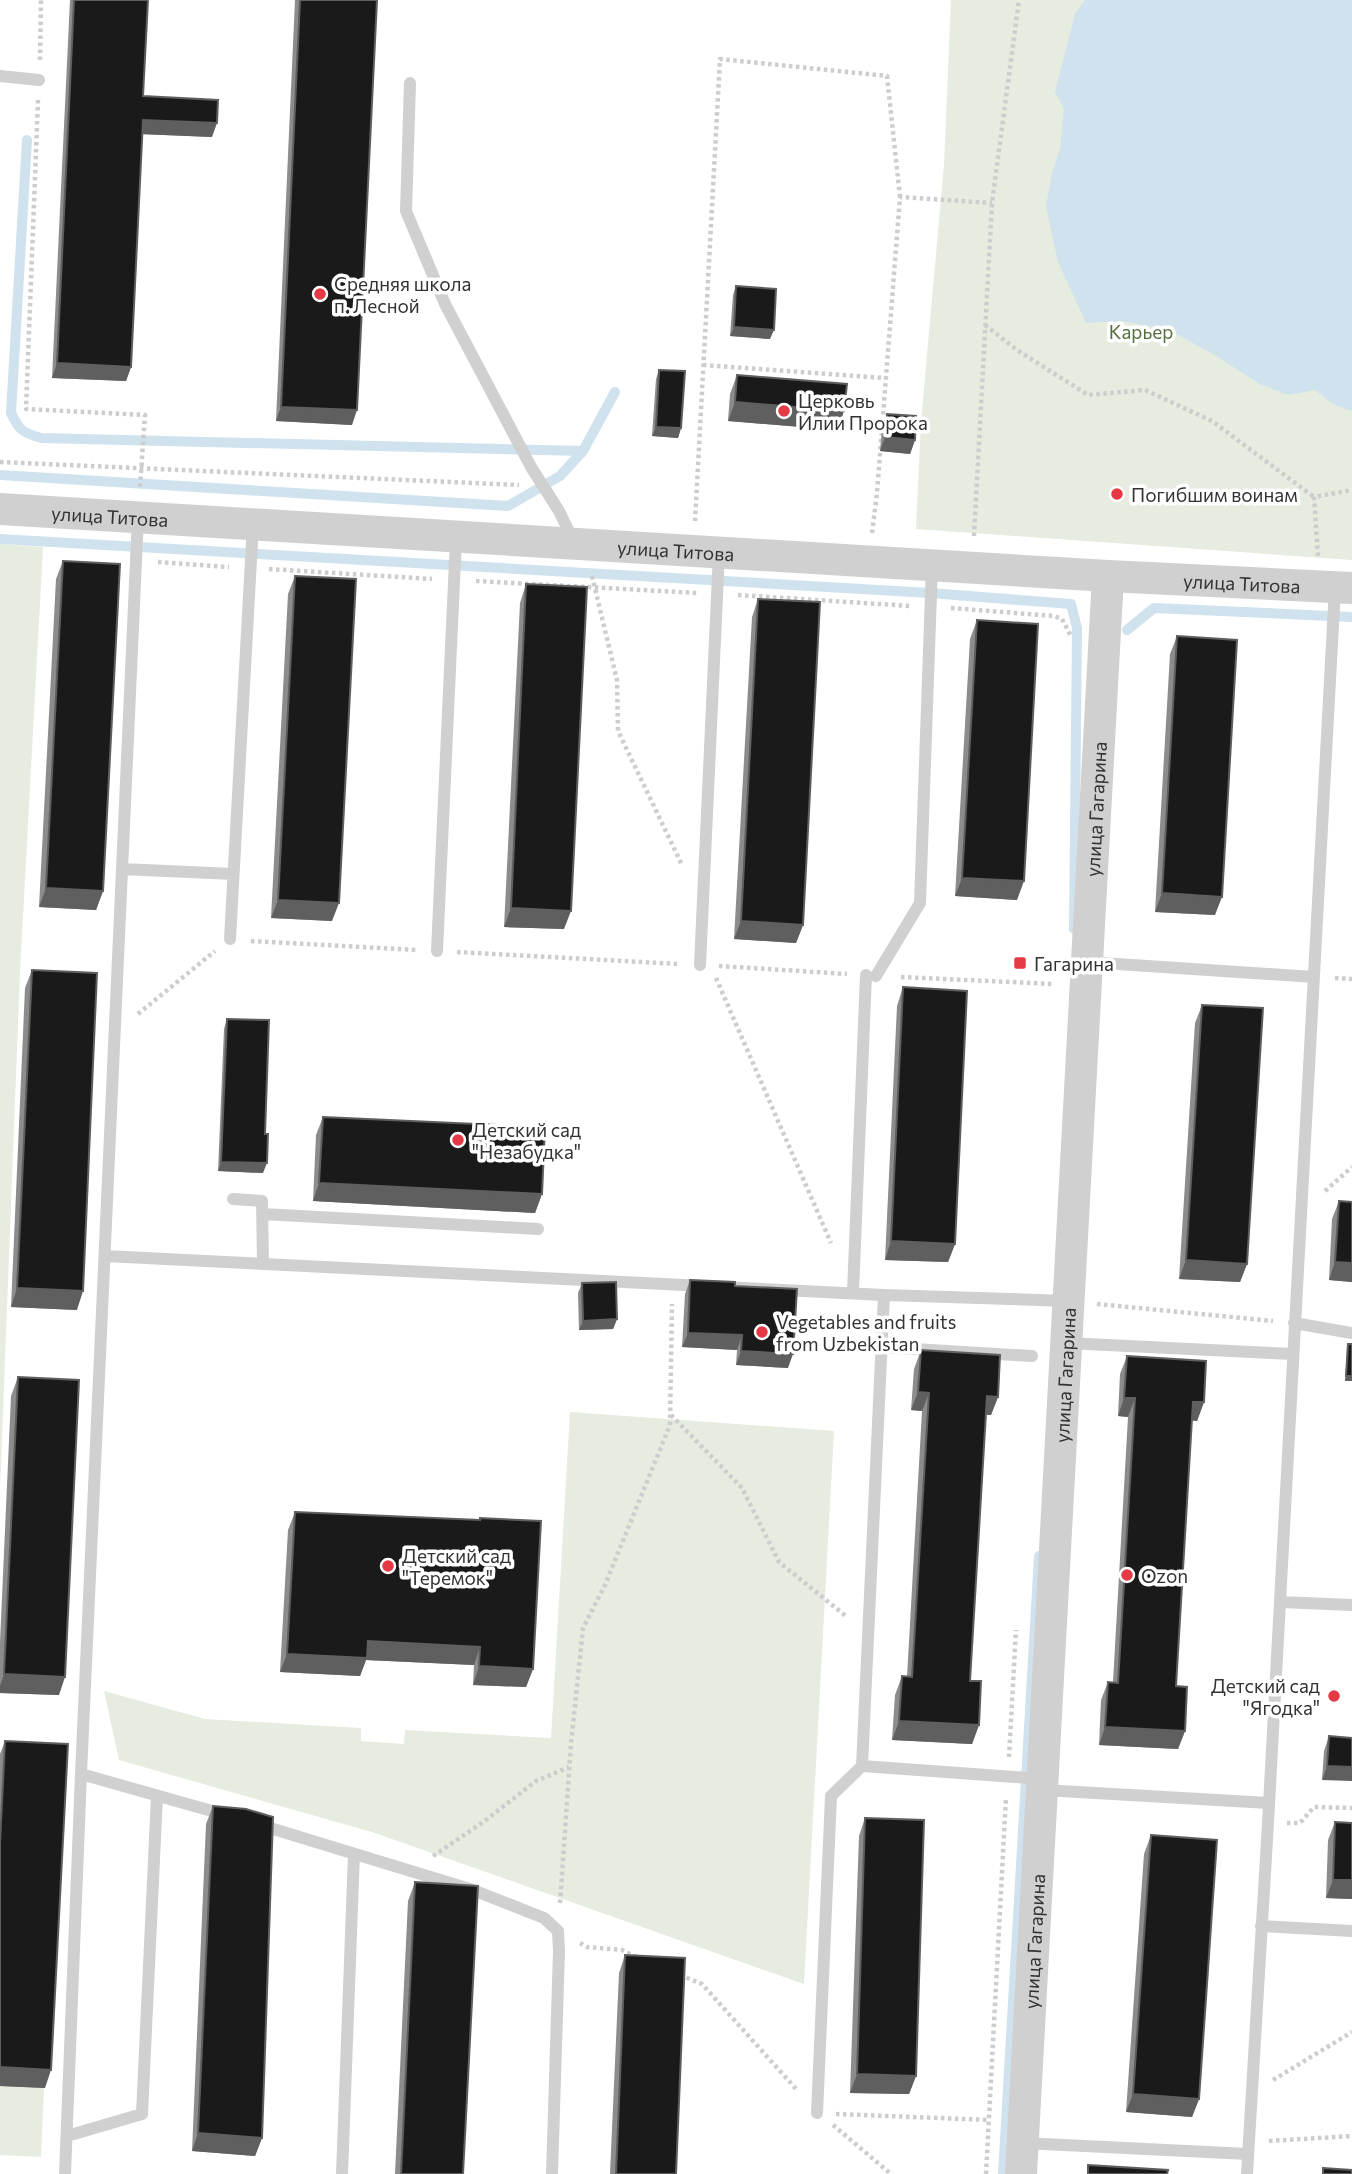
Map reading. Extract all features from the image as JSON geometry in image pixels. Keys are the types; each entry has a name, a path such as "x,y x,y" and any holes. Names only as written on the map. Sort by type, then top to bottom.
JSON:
{"street":[{"name":"улица Титова","path":"0,509 932,566 1344,587"},
{"name":"улица Гагарина","path":"1022,2159 1108,576"}],"lane":[{"path":"0,76 39,80"},
{"path":"410,83 406,211 445,304 575,544"},
{"path":"65,2174 138,517"},
{"path":"230,940 253,524"},
{"path":"437,951 456,537"},
{"path":"700,965 719,553"},
{"path":"853,1292 871,975 920,903 932,566"},
{"path":"1247,2174 1314,977 1344,587"},
{"path":"122,869 233,874"},
{"path":"1087,962 1314,977"},
{"path":"233,1199 262,1201 263,1264"},
{"path":"263,1214 538,1229"},
{"path":"105,1256 1068,1301"},
{"path":"817,2113 831,1796 862,1766 884,1294"},
{"path":"1294,1323 1352,1334"},
{"path":"1066,1343 1293,1354"},
{"path":"881,1347 1032,1356"},
{"path":"1280,1602 1352,1605"},
{"path":"862,1766 1008,1776 1042,1784 1269,1803"},
{"path":"81,1774 473,1890 544,1918 558,1931 559,1951 552,2174"},
{"path":"67,2136 142,2114 157,1796"},
{"path":"342,2174 354,1854"},
{"path":"1261,1926 1352,1931"},
{"path":"1022,2159 1249,2147"}],"path":[{"path":"41,0 26,409 145,415 141,476"},
{"path":"974,536 992,203 1019,0"},
{"path":"694,523 720,59 887,76 900,197 872,536"},
{"path":"900,197 992,203"},
{"path":"985,325 1017,350 1088,395 1144,390 1212,421 1314,497 1352,490"},
{"path":"703,365 886,378"},
{"path":"0,462 544,486"},
{"path":"1314,497 1319,558"},
{"path":"136,561 1054,616 1062,619 1067,626 1072,642"},
{"path":"592,578 617,680 618,730 703,909"},
{"path":"115,1033 230,940 700,965"},
{"path":"853,1292 711,966 1054,984 1055,972"},
{"path":"645,1960 622,1951 586,1947 558,1931 569,1767 583,1628 610,1573 670,1425 672,1283"},
{"path":"1068,1301 1294,1323"},
{"path":"670,1415 742,1488 779,1562 868,1634"},
{"path":"986,2174 1016,1627"},
{"path":"410,1871 482,1823 536,1781 569,1767"},
{"path":"1268,1823 1300,1823 1314,1807 1352,1808"},
{"path":"679,1974 702,1984 817,2113 891,2174"},
{"path":"1252,2093 1352,2032"},
{"path":"817,2113 989,2120"},
{"path":"1249,2147 1352,2136"}],"green space":[{"name":"Карьер","path":"951,0 1352,0 1352,560 916,529 921,422 944,165"},
{"path":"0,544 43,547 20,972 0,1490"},
{"path":"570,1412 834,1431 804,1984 372,1832 119,1760 104,1691 205,1719 361,1728 361,1741 404,1744 405,1730 551,1738"},
{"path":"0,2086 44,2088 41,2157 0,2155"}],"water":[{"path":"1085,0 1352,0 1352,411 1333,404 1315,390 1288,395 1260,384 1169,330 1122,321 1086,323 1058,262 1046,206 1060,149 1064,109 1055,92 1075,14"}],"building":[{"path":"74,0 148,0 143,96 218,100 217,123 143,120 131,367 57,363"},
{"path":"300,0 377,0 357,410 281,407"},
{"path":"736,286 776,289 774,330 734,327"},
{"path":"659,370 685,371 681,428 656,427"},
{"path":"737,375 847,384 844,411 735,402"},
{"path":"887,414 916,416 915,440 885,437"},
{"path":"63,561 120,564 103,891 46,888"},
{"path":"295,576 356,579 339,903 278,900"},
{"path":"526,584 587,587 571,911 511,908"},
{"path":"758,599 820,602 803,925 741,921"},
{"path":"977,620 1038,624 1024,881 962,878"},
{"path":"1177,636 1237,640 1222,897 1162,893"},
{"path":"32,970 97,973 83,1291 17,1288"},
{"path":"903,987 967,991 955,1244 891,1241"},
{"path":"1202,1005 1263,1008 1247,1264 1186,1260"},
{"path":"227,1019 269,1020 265,1134 268,1134 267,1163 221,1162"},
{"path":"323,1117 545,1127 542,1194 319,1183"},
{"path":"1339,1201 1352,1202 1352,1263 1335,1262"},
{"path":"690,1280 735,1282 735,1286 797,1289 793,1354 741,1351 742,1335 688,1333"},
{"path":"616,1282 617,1319 583,1321 582,1283"},
{"path":"1348,1344 1352,1344 1352,1376 1346,1376"},
{"path":"921,1350 1000,1355 998,1397 987,1396 970,1681 981,1681 979,1725 899,1721 902,1676 912,1677 929,1393 918,1392"},
{"path":"1127,1356 1206,1361 1204,1402 1193,1402 1176,1686 1187,1687 1185,1731 1105,1727 1108,1682 1118,1683 1135,1398 1124,1398"},
{"path":"18,1377 79,1380 65,1677 4,1674"},
{"path":"295,1512 541,1521 533,1669 479,1666 480,1647 368,1641 367,1658 287,1654"},
{"path":"1329,1736 1352,1738 1352,1767 1327,1766"},
{"path":"5,1741 68,1744 51,2070 0,2067 0,1843"},
{"path":"213,1806 246,1809 273,1817 262,2138 198,2133"},
{"path":"865,1818 924,1820 916,2076 857,2074"},
{"path":"1335,1822 1352,1823 1352,1880 1333,1880"},
{"path":"1151,1835 1217,1840 1199,2099 1133,2094"},
{"path":"415,1882 478,1886 463,2174 401,2174"},
{"path":"625,1955 685,1958 676,2174 616,2174"},
{"path":"1088,2165 1168,2170 1167,2174 1088,2174"},
{"path":"1323,2168 1352,2170 1352,2174 1323,2174"}],"waterway":[{"path":"27,140 11,413 19,427 26,432 41,438 583,451"},
{"path":"0,475 508,506 560,476 583,451 615,392"},
{"path":"0,539 930,593 1071,604 1077,628 1074,929"},
{"path":"1127,630 1154,608 1352,617"},
{"path":"1003,2174 1039,1556"}],"place":[{"name":"Средняя школа п. Лесной","path":"320,294"},
{"name":"Церковь Илии Пророка","path":"784,411"},
{"name":"Погибшим воинам","path":"1117,494"},
{"name":"Гагарина","path":"1020,963"},
{"name":"Детский сад \"Незабудка\"","path":"458,1140"},
{"name":"Vegetables and fruits from Uzbekistan","path":"762,1332"},
{"name":"Детский сад \"Теремок\"","path":"388,1566"},
{"name":"Ozon","path":"1127,1575"},
{"name":"Детский сад \"Ягодка\"","path":"1334,1696"}]}
